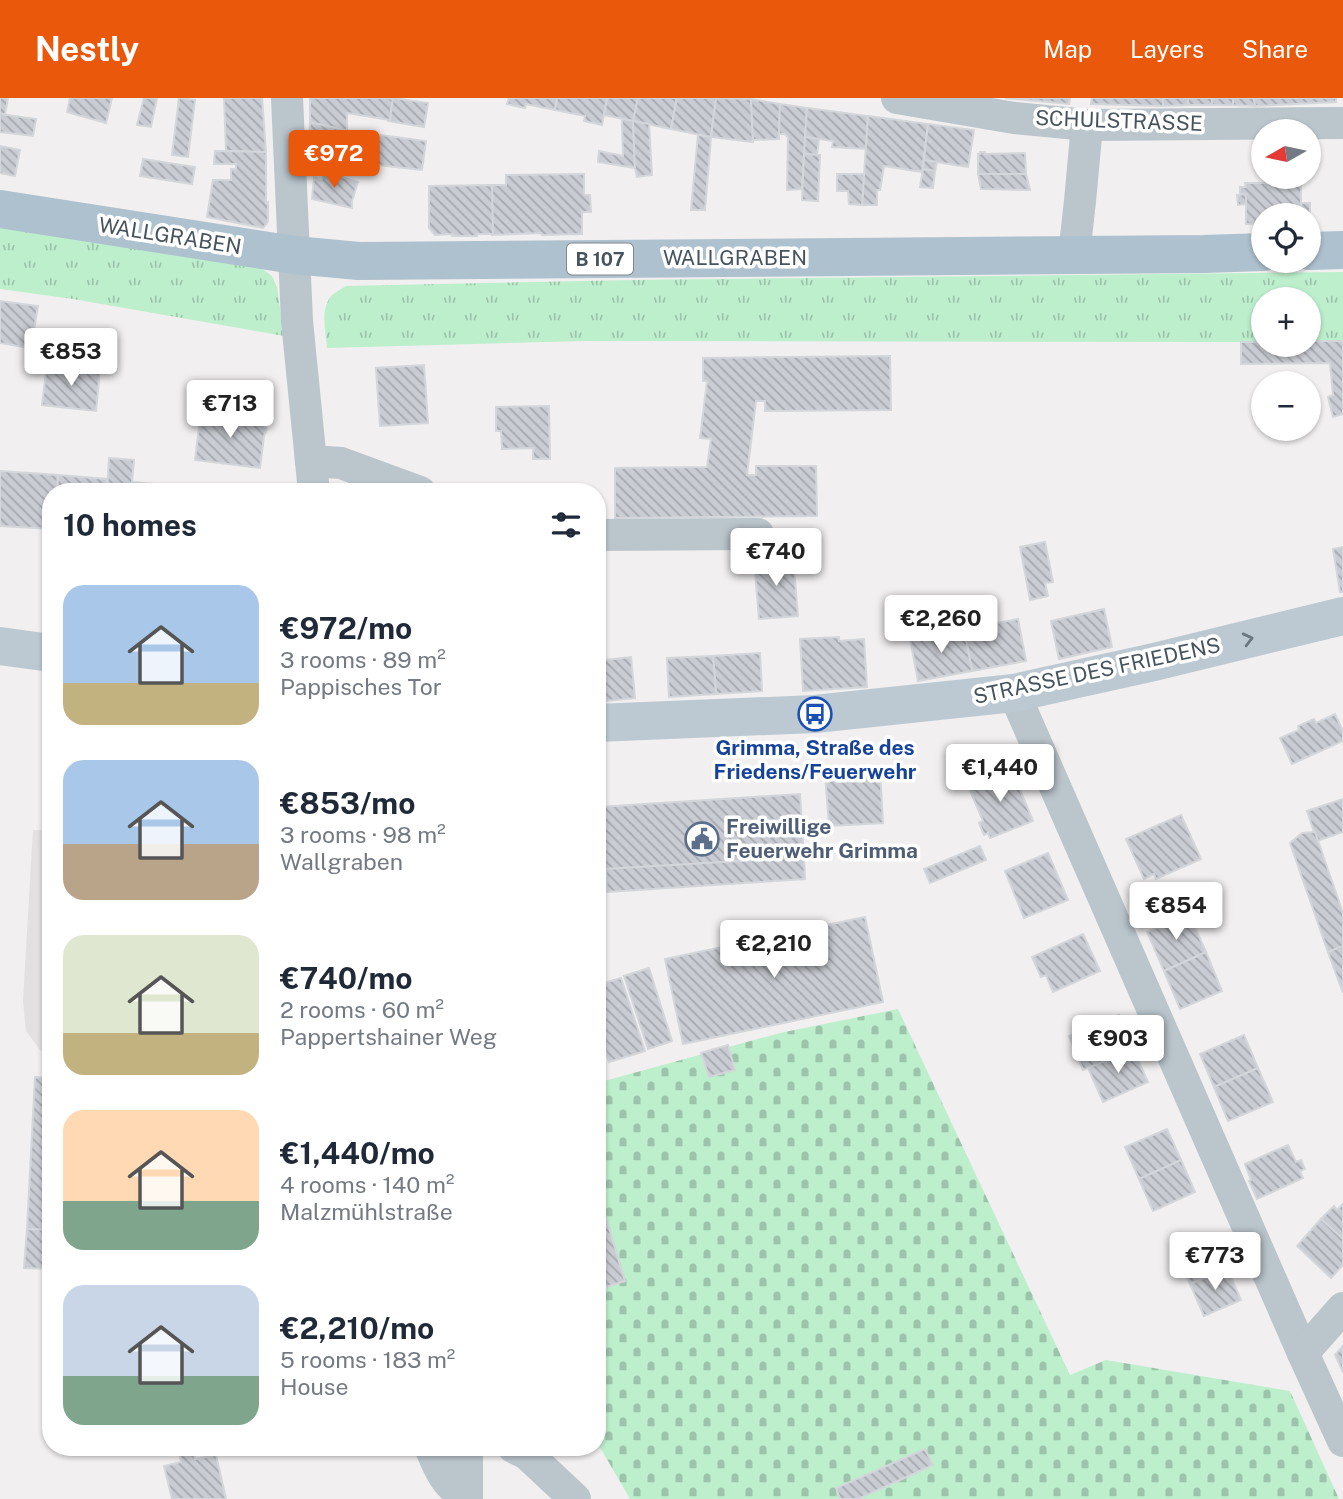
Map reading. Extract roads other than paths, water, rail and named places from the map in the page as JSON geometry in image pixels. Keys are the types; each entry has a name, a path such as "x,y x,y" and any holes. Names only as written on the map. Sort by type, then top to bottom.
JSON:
{"main road":[{"name":"WALLGRABEN","path":"0,209 294,255 359,261 1251,252"},
{"path":"1321,250 1343,250"}],"street":[{"path":"286,98 297,321 313,476 341,463 395,483"},
{"name":"SCHULSTRASSE","path":"897,98 1014,118 1087,125 1343,122"},
{"path":"1074,255 1087,125"},
{"path":"606,535 758,534"},
{"name":"STRASSE DES FRIEDENS","path":"606,723 815,714 1014,693 1343,616"},
{"path":"0,646 42,652"},
{"path":"1014,693 1343,1441"},
{"path":"1303,1353 1343,1308"},
{"path":"434,1456 441,1473 454,1491 467,1499"},
{"path":"467,1456 467,1499"},
{"path":"529,1456 575,1499"}],"place":[{"name":"Grimma, Straße des Friedens/Feuerwehr","path":"815,714"},
{"name":"Freiwillige Feuerwehr Grimma","path":"702,839"}]}
